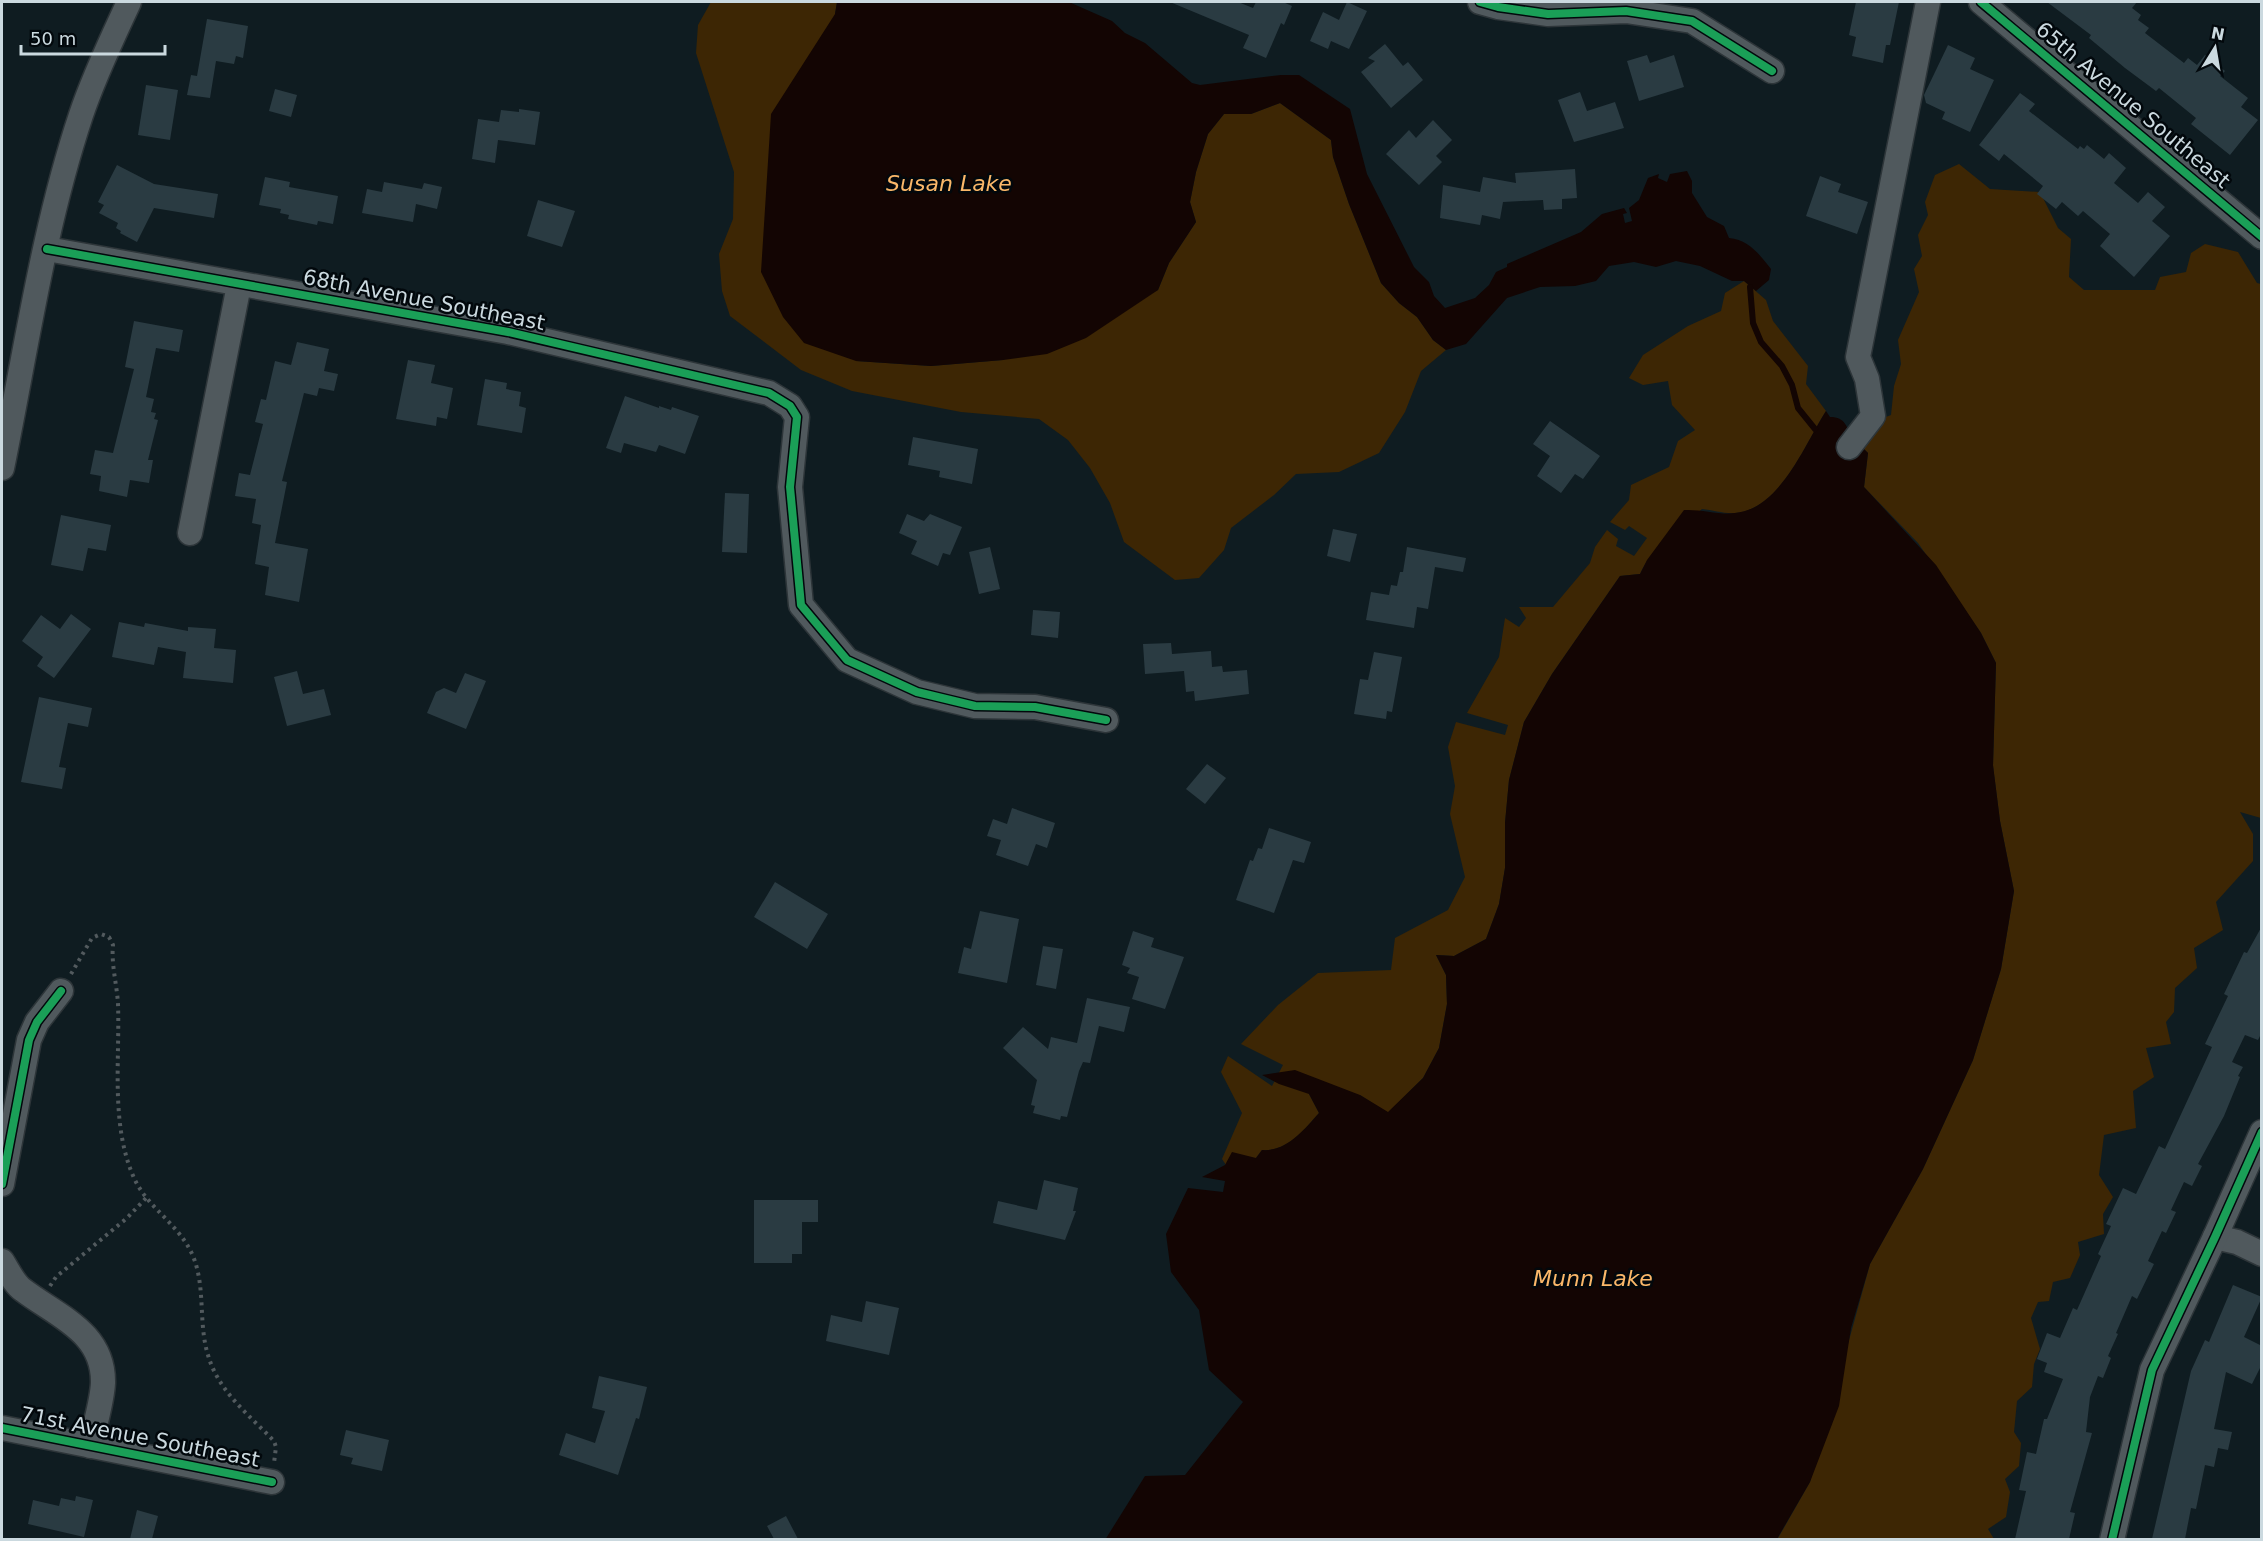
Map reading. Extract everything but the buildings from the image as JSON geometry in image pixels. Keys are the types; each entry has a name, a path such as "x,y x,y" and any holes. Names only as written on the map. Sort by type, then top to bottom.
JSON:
{"street":[{"path":"2,468 58,198 82,113 129,2"},
{"path":"1480,2 1548,15 1626,11 1692,21 1772,71"},
{"path":"1849,447 1873,416 1868,379 1858,357 1928,2"},
{"name":"65th Avenue Southeast","path":"1994,5 2262,237"},
{"name":"68th Avenue Southeast","path":"47,249 508,332 769,393 790,406 797,417 790,487 801,605 847,660 917,692 975,706 1035,707 1106,720"},
{"path":"190,533 239,285"},
{"path":"2,1184 28,1040 37,1022 61,991"},
{"path":"2112,1539 2152,1370 2216,1237 2262,1132"},
{"path":"2216,1237 2237,1242 2262,1254"},
{"path":"2,1261 21,1289 73,1322 88,1338 98,1359 103,1382 91,1446"},
{"name":"71st Avenue Southeast","path":"2,1428 272,1482"}],"path":[{"path":"61,991 92,938 100,934 109,937 113,945 118,1005 117,1080 128,1162 135,1179 147,1197 174,1224 194,1258 201,1286 207,1354 220,1385 274,1441 276,1448 272,1482"},
{"path":"43,1303 56,1277 128,1218 147,1197"}],"shaded area":[{"path":"711,2 837,2 835,14 856,361 931,366 1003,360 1158,290 1169,263 1196,222 1190,202 1196,172 1208,134 1224,114 1251,114 1280,103 1331,140 1333,157 1349,204 1381,283 1399,303 1417,317 1433,340 1446,350 1421,371 1405,412 1379,453 1339,472 1296,474 1274,495 1231,528 1224,550 1199,578 1175,580 1124,542 1110,503 1090,468 1068,440 1039,419 961,412 852,391 801,370 730,316 722,291 719,254 733,219 734,172 696,53 698,25"},
{"path":"1959,164 1990,189 2040,192 2058,228 2071,239 2069,277 2084,290 2155,290 2160,277 2186,272 2191,253 2205,244 2238,252 2257,283 2261,284 2261,818 2240,812 2253,834 2253,861 2216,902 2223,930 2194,948 2197,968 2175,988 2174,1012 2166,1022 2171,1044 2146,1048 2154,1077 2133,1091 2136,1128 2104,1135 2099,1175 2113,1197 2103,1214 2104,1234 2078,1242 2080,1255 2070,1278 2053,1282 2049,1301 2038,1302 2031,1318 2040,1349 2034,1364 2032,1387 2017,1401 2014,1432 2021,1443 2019,1466 2005,1479 2010,1492 2006,1517 1988,1529 1994,1539 1777,1540 1810,1482 1870,1264 1923,1169 1973,1060 2001,969 2014,891 2000,821 1993,766 1996,663 1981,633 1918,543 1864,487 1868,453 1861,446 1873,422 1891,415 1894,386 1901,364 1898,340 1919,292 1914,269 1922,256 1918,235 1928,215 1925,202 1935,175"},
{"path":"1744,281 1766,300 1773,321 1808,366 1806,384 1826,411 1800,457 1778,488 1765,500 1751,509 1735,513 1702,509 1659,546 1640,574 1620,576 1552,674 1524,722 1509,780 1505,823 1505,868 1499,904 1486,939 1454,956 1436,955 1446,975 1447,1004 1439,1048 1423,1078 1388,1113 1360,1095 1309,1094 1319,1113 1294,1139 1271,1150 1262,1150 1256,1158 1226,1165 1222,1159 1242,1113 1221,1072 1228,1056 1272,1086 1283,1065 1241,1044 1278,1005 1318,973 1391,970 1395,938 1448,910 1465,877 1450,814 1455,786 1448,747 1456,722 1505,735 1508,725 1467,713 1499,657 1505,618 1519,627 1526,618 1519,607 1553,607 1590,563 1595,547 1607,530 1618,539 1616,546 1634,556 1647,538 1629,526 1625,530 1610,522 1629,500 1631,485 1669,467 1678,441 1695,430 1672,405 1668,381 1643,385 1629,378 1643,355 1688,326 1721,311 1725,293"}],"water":[{"name":"Susan Lake","path":"837,2 1069,2 1112,21 1125,33 1145,43 1192,83 1200,85 1281,75 1299,75 1350,109 1367,174 1414,267 1429,282 1434,296 1445,308 1475,298 1489,285 1496,272 1507,267 1507,264 1581,232 1602,214 1624,208 1627,213 1623,214 1625,223 1632,221 1629,208 1639,200 1648,178 1659,174 1658,178 1667,182 1670,174 1687,171 1692,181 1692,193 1707,217 1724,226 1729,238 1748,245 1758,253 1771,269 1769,280 1756,291 1744,281 1732,281 1700,266 1676,261 1656,267 1634,262 1609,266 1596,281 1575,286 1540,287 1507,298 1466,344 1446,350 1433,340 1417,317 1399,303 1381,283 1349,204 1333,157 1331,140 1280,103 1251,114 1224,114 1208,134 1196,172 1190,202 1196,222 1169,263 1158,290 1086,338 1047,354 1003,360 931,366 856,361 804,343 783,317 761,272 771,114 835,14"},
{"name":"Munn Lake","path":"1826,411 1830,417 1842,421 1853,439 1868,453 1864,487 1936,565 1981,633 1996,663 1993,765 2000,821 2014,891 2001,969 1973,1060 1923,1169 1870,1264 1851,1328 1839,1406 1810,1482 1777,1539 1105,1540 1145,1476 1185,1475 1243,1402 1209,1370 1199,1310 1171,1272 1166,1234 1188,1188 1223,1192 1225,1181 1202,1177 1225,1165 1232,1152 1256,1158 1262,1150 1271,1150 1287,1144 1301,1133 1319,1113 1309,1094 1279,1084 1262,1075 1295,1070 1360,1095 1388,1112 1423,1078 1439,1048 1447,1004 1446,975 1436,955 1454,956 1486,939 1499,904 1505,868 1505,823 1509,780 1524,722 1552,674 1620,576 1640,574 1647,560 1684,510 1735,513 1751,509 1765,500 1790,473"}],"waterway":[{"path":"1750,287 1753,323 1761,342 1782,366 1792,385 1798,408 1815,429"}],"cycle path":[{"path":"1480,2 1548,14 1626,11 1692,21 1772,71"},
{"path":"1981,2 2262,237"},
{"path":"47,249 508,332 769,393 790,406 797,417 790,487 801,605 847,660 917,692 975,706 1035,707 1106,720"},
{"path":"2,1184 29,1040 37,1022 61,991"},
{"path":"2112,1540 2152,1370 2262,1132"},
{"path":"2,1428 272,1482"}]}
